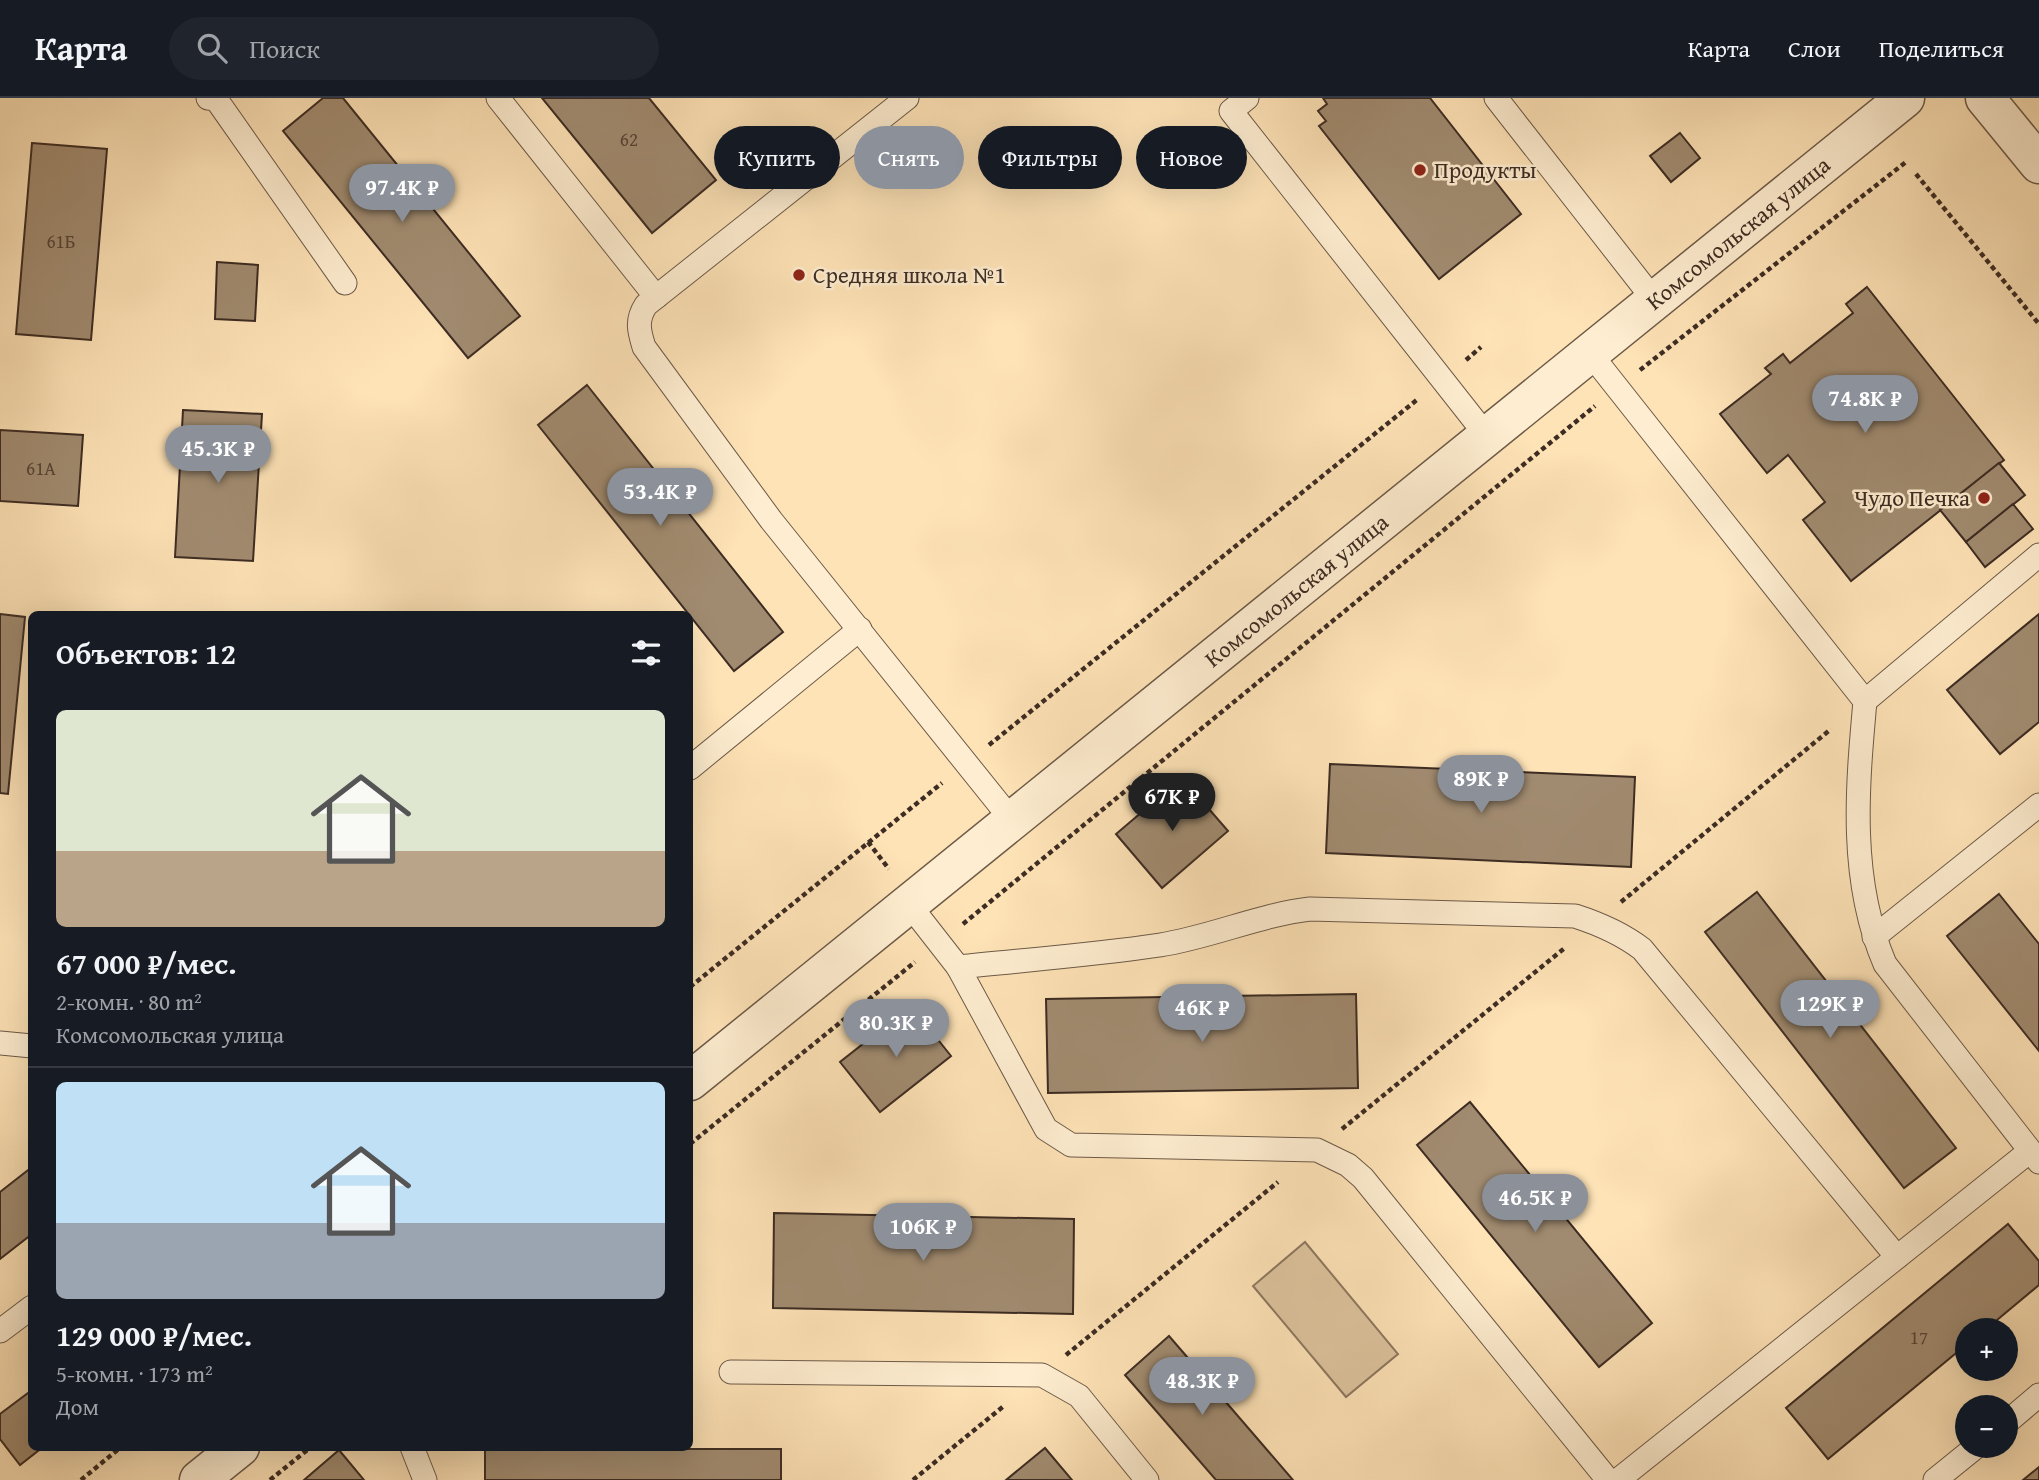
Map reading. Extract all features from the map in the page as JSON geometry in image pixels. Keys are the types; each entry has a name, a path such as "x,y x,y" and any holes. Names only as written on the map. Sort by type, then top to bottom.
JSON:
{"street":[{"name":"Комсомольская улица","path":"693,1079 1905,98"},
{"path":"1985,98 2039,164"},
{"path":"199,1480 235,1451"}],"lane":[{"path":"208,98 216,98 345,283"},
{"path":"498,98 656,297"},
{"path":"906,98 656,297 639,316 639,331 644,347 771,520 1011,819"},
{"path":"1496,98 1654,300"},
{"path":"1234,102 1486,435"},
{"path":"1588,352 1866,701"},
{"path":"1618,1480 1898,1257 2035,1157 1885,964 1874,937 1859,854 1857,788 1866,701 2039,555"},
{"path":"693,766 860,629"},
{"path":"1874,937 2039,806"},
{"path":"908,902 958,968 1046,1129 1059,1140 1071,1145 1317,1150 1348,1165 1363,1178 1608,1480"},
{"path":"958,968 1160,945 1208,935 1284,912 1310,909 1575,916 1596,922 1624,935 1642,950 1898,1257"},
{"path":"0,1043 28,1046"},
{"path":"0,1331 28,1310"},
{"path":"731,1372 1042,1375 1079,1395 1147,1480"},
{"path":"2018,1413 2039,1395"},
{"path":"414,1451 425,1480"},
{"path":"1935,1480 1962,1458"}],"path":[{"path":"693,1142 1617,387 1906,162"},
{"path":"1916,174 2039,324"},
{"path":"693,985 1482,347"},
{"path":"913,1480 1866,701"},
{"path":"81,1480 116,1451"},
{"path":"270,1480 306,1451"}],"shaded area":[{"path":"1305,1242 1398,1354 1346,1397 1253,1286"}],"building":[{"path":"323,98 343,98 520,316 468,358 283,131"},
{"path":"542,98 649,98 714,178 714,182 652,233"},
{"name":"Продукты","path":"1323,98 1430,98 1521,214 1439,279 1319,126 1326,121 1318,111 1327,104"},
{"path":"1680,133 1700,158 1671,182 1650,156"},
{"path":"32,143 107,149 91,340 16,334"},
{"path":"217,262 258,265 255,321 215,319"},
{"path":"1867,287 2004,460 1851,581 1803,520 1825,502 1788,455 1767,473 1720,414 1771,374 1765,368 1783,354 1790,363 1853,313 1846,304"},
{"path":"587,385 783,632 734,671 693,620 693,611 686,611 538,425"},
{"path":"183,410 262,414 253,561 175,557"},
{"path":"0,430 83,435 78,506 0,501"},
{"path":"1999,463 2025,495 1966,542 1940,510"},
{"path":"2013,504 2033,529 1985,567 1966,542"},
{"path":"0,614 25,617 8,794 0,793"},
{"path":"2039,614 2039,722 2000,754 1947,690"},
{"path":"1330,764 1635,777 1631,867 1326,853"},
{"path":"1182,778 1228,831 1162,888 1116,834"},
{"path":"1757,892 1956,1148 1904,1188 1705,932"},
{"path":"1999,894 2039,944 2039,1051 1947,936"},
{"path":"1356,994 1358,1088 1048,1093 1046,999"},
{"path":"911,1006 951,1056 880,1112 840,1062"},
{"path":"1470,1102 1652,1323 1599,1367 1417,1145"},
{"path":"28,1170 28,1237 0,1259 0,1192"},
{"path":"774,1213 1074,1219 1073,1314 773,1308"},
{"path":"2008,1224 2039,1261 2039,1285 1999,1318 1955,1318 1955,1354 1828,1459 1786,1408"},
{"path":"1169,1336 1293,1480 1216,1480 1125,1375"},
{"path":"28,1393 28,1451 38,1451 20,1465 0,1439 0,1414"},
{"path":"1045,1448 1072,1480 1006,1480"},
{"path":"781,1449 781,1480 485,1480 485,1451"},
{"path":"340,1451 364,1480 304,1480"},
{"path":"2039,1467 2039,1480 2023,1480"}],"place":[{"name":"Продукты","path":"1420,170"},
{"name":"Средняя школа №1","path":"799,275"},
{"name":"Чудо Печка","path":"1984,498"}]}
